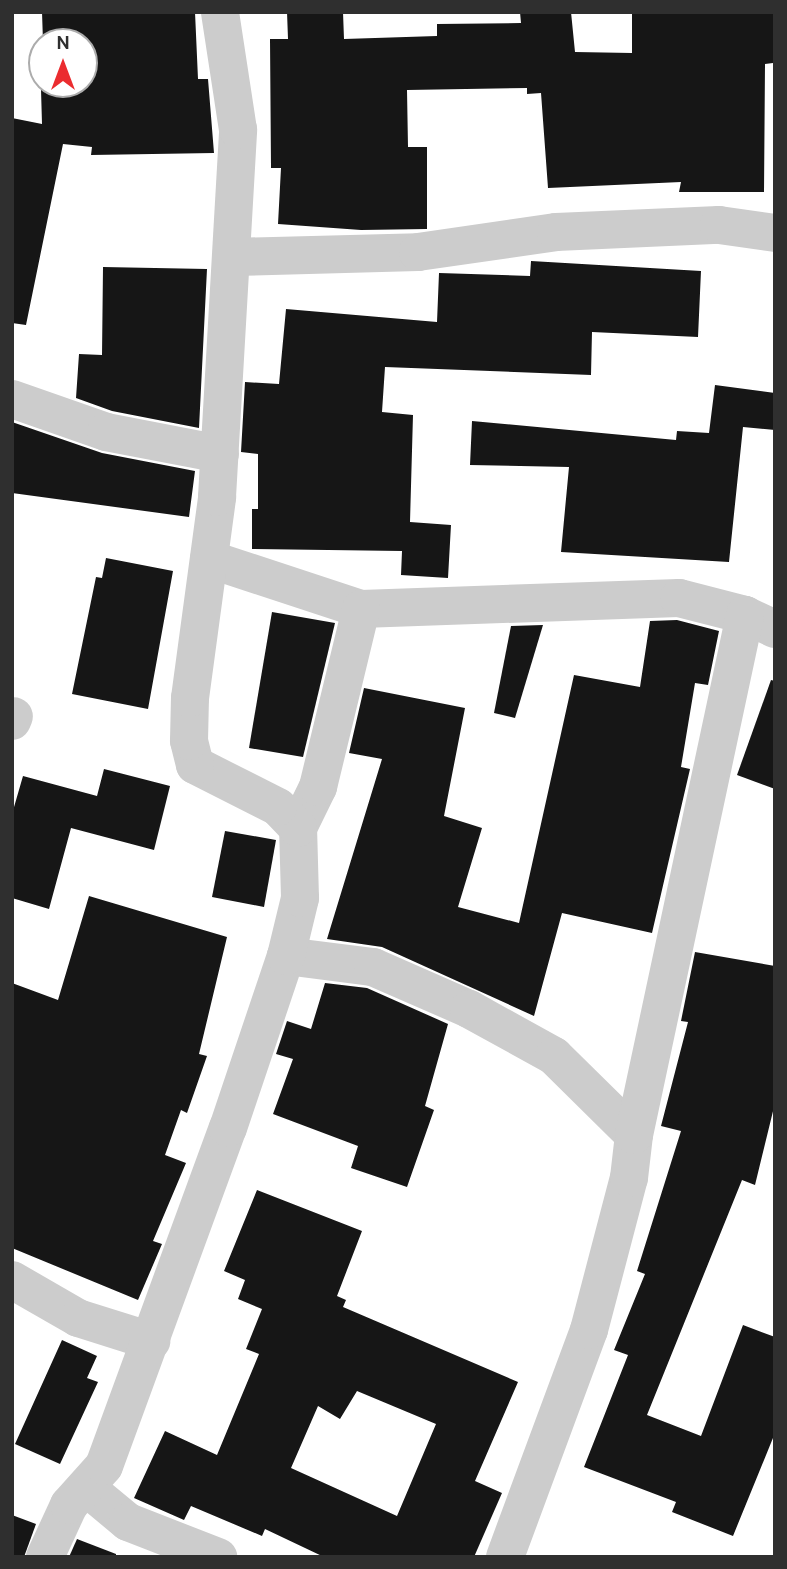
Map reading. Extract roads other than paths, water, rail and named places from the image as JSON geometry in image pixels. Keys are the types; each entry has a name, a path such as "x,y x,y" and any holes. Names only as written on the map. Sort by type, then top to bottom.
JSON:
{"street":[{"path":"220,12 238,130 220,454 190,698 189,741 195,765 278,807 298,828"},
{"path":"232,257 418,252 556,232 719,225 775,233"},
{"path":"12,399 106,432 220,454"},
{"path":"209,559 360,609 679,598 760,622 634,1135 629,1178 589,1330 505,1557"},
{"path":"44,1557 69,1504 87,1488 104,1466 151,1341 286,956 300,898 298,828 318,787 360,609"},
{"path":"286,956 373,967 469,1009 554,1056 634,1135"},
{"path":"12,1280 78,1318 151,1341"},
{"path":"87,1488 128,1522 218,1557"}]}
